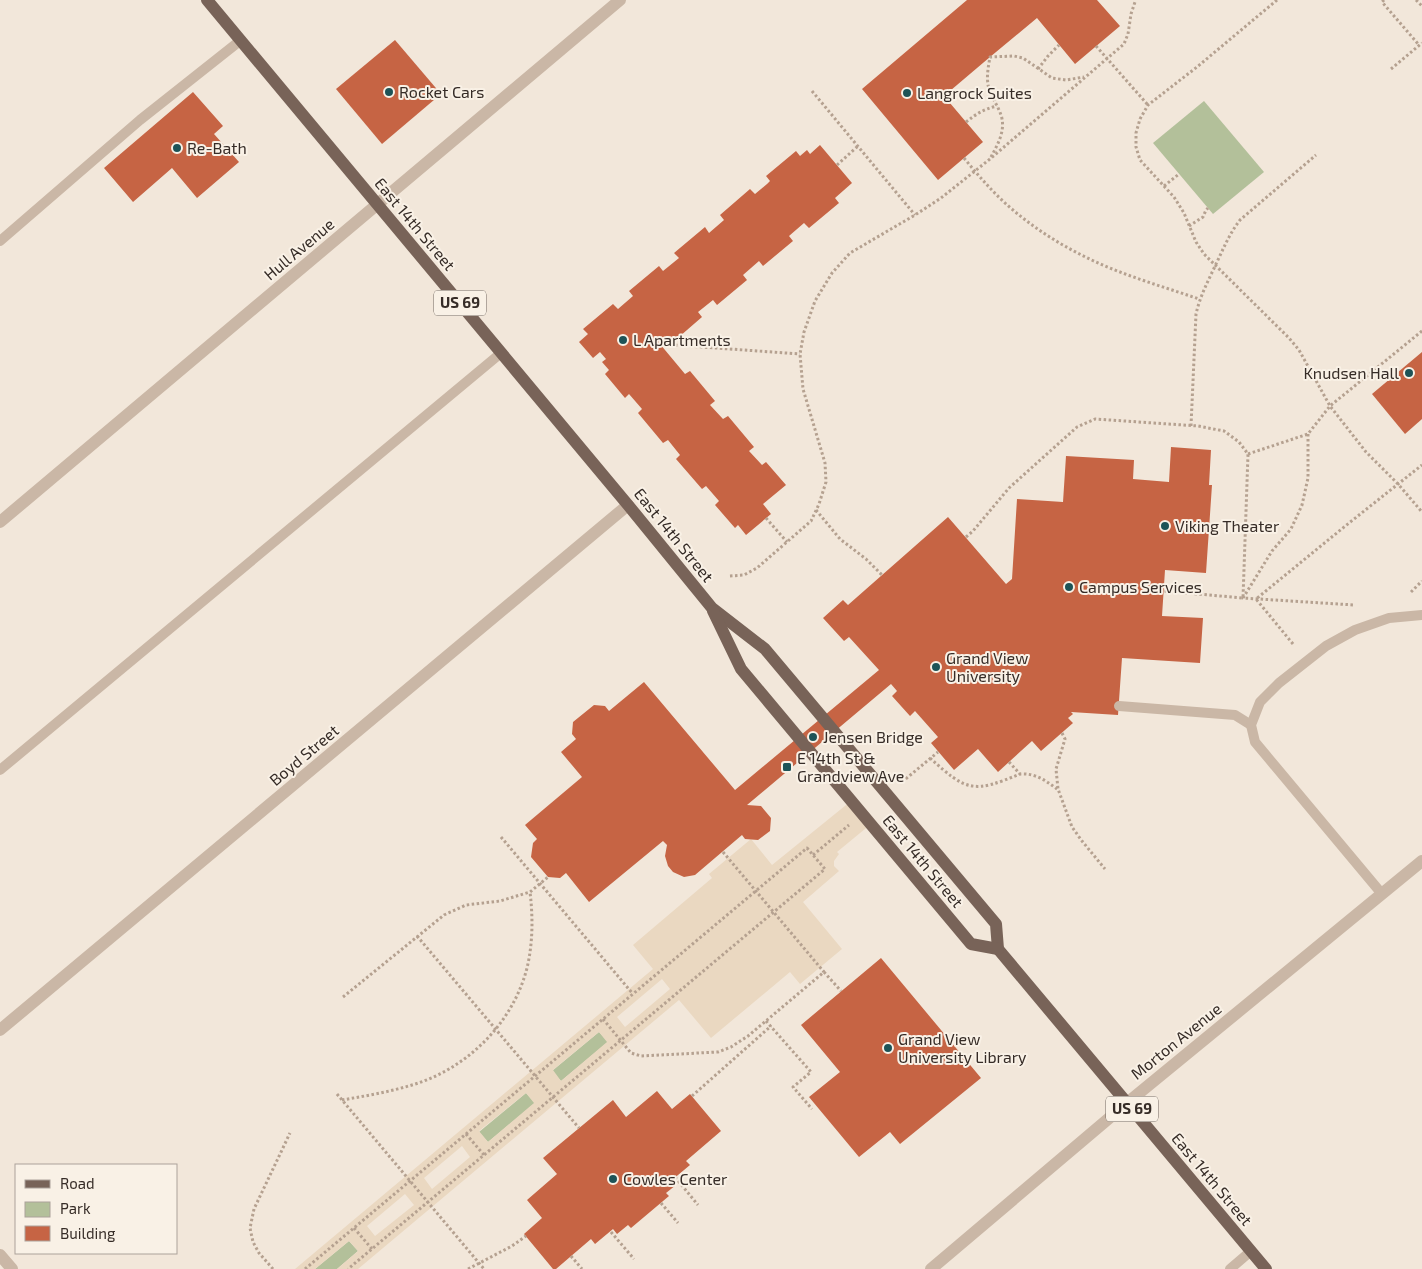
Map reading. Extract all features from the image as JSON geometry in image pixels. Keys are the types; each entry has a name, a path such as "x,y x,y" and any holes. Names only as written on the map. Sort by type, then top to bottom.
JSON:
{"main road":[{"name":"East 14th Street","path":"207,0 712,608 765,649 996,924 998,949 1266,1269"},
{"name":"East 14th Street","path":"712,608 741,669 971,944 998,949"}],"street":[{"name":"Hull Avenue","path":"0,522 620,0"},
{"name":"Boyd Street","path":"0,1030 628,505"},
{"name":"Morton Avenue","path":"931,1269 1127,1103 1422,861"},
{"path":"0,1255 12,1269"}],"lane":[{"path":"0,241 140,120 241,40"},
{"path":"0,770 501,353"},
{"path":"1382,894 1255,742 1251,725 1260,702 1279,683 1326,646 1355,630 1389,618 1422,615"},
{"path":"1119,706 1235,715 1251,725"},
{"path":"1230,1269 1251,1251"}],"path":[{"path":"1277,0 1148,105 1140,119 1136,133 1136,148 1140,160 1174,197 1204,254 1289,338 1299,350 1330,406 1366,452 1398,484 1422,512"},
{"path":"1384,0 1382,2 1420,44 1391,69"},
{"path":"1416,0 1422,6"},
{"path":"730,576 744,574 757,568 811,522 826,482 825,463 803,390 800,354 804,332 815,301 832,273 850,253 942,198 1124,44 1135,2"},
{"path":"1038,69 1059,45"},
{"path":"1096,46 1148,105"},
{"path":"990,159 1000,140 1002,129 1001,116 989,89 987,78 990,57 1014,56 1023,58 1052,78 1066,80 1085,77"},
{"path":"812,91 915,215"},
{"path":"966,122 976,114 997,106"},
{"path":"837,164 858,146"},
{"path":"1191,426 1196,314 1199,299 1215,264 1232,230 1240,220 1316,155"},
{"path":"964,158 1006,204 1031,224 1065,246 1092,261 1199,299"},
{"path":"1164,186 1179,174"},
{"path":"1189,226 1204,217 1208,208"},
{"path":"1248,454 1308,434 1330,406 1422,331"},
{"path":"660,344 800,354"},
{"path":"966,537 1009,488 1076,427 1095,419 1191,426 1224,431 1239,442 1248,454 1243,598"},
{"path":"1243,598 1272,551 1291,529 1302,505 1308,478 1308,434"},
{"path":"1256,599 1422,465"},
{"path":"816,510 840,539 866,559 882,575"},
{"path":"766,518 787,542"},
{"path":"1411,592 1422,581"},
{"path":"1164,591 1354,606"},
{"path":"1256,599 1293,644"},
{"path":"1062,733 1065,739 1056,768 1058,789 1072,827 1106,869"},
{"path":"930,758 961,783 976,788 995,784 1020,774 1029,774 1042,778 1058,789"},
{"path":"1009,762 1020,774"},
{"path":"500,837 633,994"},
{"path":"305,1269 807,848 825,869 348,1269"},
{"path":"723,852 841,992"},
{"path":"343,997 444,915 466,905 500,901 530,892 548,877"},
{"path":"342,1100 414,1085 462,1062 480,1046 505,1016 515,998 527,968 531,943 532,913 530,892"},
{"path":"417,936 579,1128"},
{"path":"603,1019 631,1052 641,1056 718,1052 731,1047 748,1036 824,972"},
{"path":"766,1020 811,1072 793,1087 812,1109"},
{"path":"692,1096 771,1026"},
{"path":"337,1094 484,1269"},
{"path":"273,1269 259,1253 253,1242 250,1228 254,1209 290,1133"},
{"path":"466,1134 484,1155"},
{"path":"675,1178 698,1205"},
{"path":"661,1203 678,1223"},
{"path":"354,1228 372,1249"},
{"path":"611,1232 634,1259"},
{"path":"468,1269 512,1246 526,1236"},
{"path":"571,1256 582,1269"}],"green space":[{"path":"1204,101 1264,172 1213,214 1153,143"},
{"path":"599,1032 608,1042 561,1081 552,1071"},
{"path":"526,1093 535,1103 488,1142 479,1132"},
{"path":"349,1241 358,1251 337,1269 315,1269"}],"shaded area":[{"path":"851,801 871,824 837,852 839,854 834,861 834,866 839,871 803,902 842,949 800,984 790,972 711,1038 679,1000 358,1269 337,1269 358,1251 349,1241 315,1269 295,1269 653,969 633,945 712,878 709,874 751,839 772,865","holes":["662,979 670,989 625,1027 617,1017","599,1032 607,1042 561,1081 553,1070","526,1093 534,1103 488,1142 479,1131","462,1146 470,1157 432,1189 424,1178","405,1194 414,1205 375,1236 367,1226"]}],"building":[{"name":"Langrock Suites","path":"967,0 1097,0 1120,26 1075,64 1037,18 990,57 944,96 983,142 938,180 862,89"},
{"name":"Rocket Cars","path":"395,40 441,94 382,144 336,89"},
{"name":"Re-Bath","path":"193,92 223,126 214,134 239,162 197,198 172,168 133,202 104,168"},
{"name":"L Apartments","path":"820,145 852,183 835,198 839,203 809,228 804,223 789,236 793,241 763,266 759,261 743,275 747,280 717,305 713,300 698,312 702,317 672,343 668,338 660,344 685,374 690,371 715,401 710,405 723,419 728,416 754,447 749,451 762,465 766,462 786,485 763,504 771,514 746,535 738,525 735,528 715,505 719,501 706,486 702,489 676,459 680,455 668,440 663,443 638,413 642,409 629,394 625,398 605,374 609,370 602,362 606,359 600,352 593,358 579,342 588,334 583,329 613,304 618,309 633,296 629,291 659,266 663,271 679,258 674,253 705,227 709,233 724,220 720,215 750,189 755,194 767,184 770,181 766,176 796,151 800,156 807,150 810,154"},
{"name":"Knudsen Hall","path":"1422,352 1422,419 1405,434 1372,394"},
{"path":"1171,447 1211,450 1209,485 1212,485 1206,573 1165,570 1162,616 1203,618 1200,663 1122,658 1118,715 1071,712 1073,714 1068,718 1073,723 1041,751 1032,741 998,772 978,749 954,770 931,743 938,737 915,711 910,716 892,696 897,691 891,684 747,805 761,806 771,818 770,831 758,840 745,839 742,835 695,875 684,877 673,872 668,866 665,856 667,845 663,841 589,902 566,873 560,878 548,877 531,857 533,843 537,839 525,825 582,777 561,752 576,739 572,734 573,722 594,705 605,706 609,711 644,682 735,790 879,670 849,637 844,641 823,618 843,600 848,605 948,517 1006,584 1012,579 1017,499 1063,502 1066,456 1134,460 1133,479 1169,482"},
{"name":"Grand View University Library","path":"881,958 981,1078 900,1144 890,1132 859,1157 809,1097 840,1072 801,1025"},
{"name":"Cowles Center","path":"657,1091 672,1109 690,1094 721,1131 686,1161 690,1165 672,1180 676,1185 666,1193 669,1196 631,1228 628,1225 617,1234 613,1229 595,1244 591,1239 556,1269 553,1269 524,1234 542,1218 527,1200 557,1174 543,1158 613,1100 626,1117"}],"place":[{"name":"Rocket Cars","path":"389,92"},
{"name":"Langrock Suites","path":"907,93"},
{"name":"Re-Bath","path":"177,148"},
{"name":"L Apartments","path":"623,340"},
{"name":"Knudsen Hall","path":"1409,373"},
{"name":"Viking Theater","path":"1165,526"},
{"name":"Campus Services","path":"1069,587"},
{"name":"Grand View University","path":"936,667"},
{"name":"Jensen Bridge","path":"813,737"},
{"name":"E 14th St & Grandview Ave","path":"787,767"},
{"name":"Grand View University Library","path":"888,1048"},
{"name":"Cowles Center","path":"613,1179"}]}
